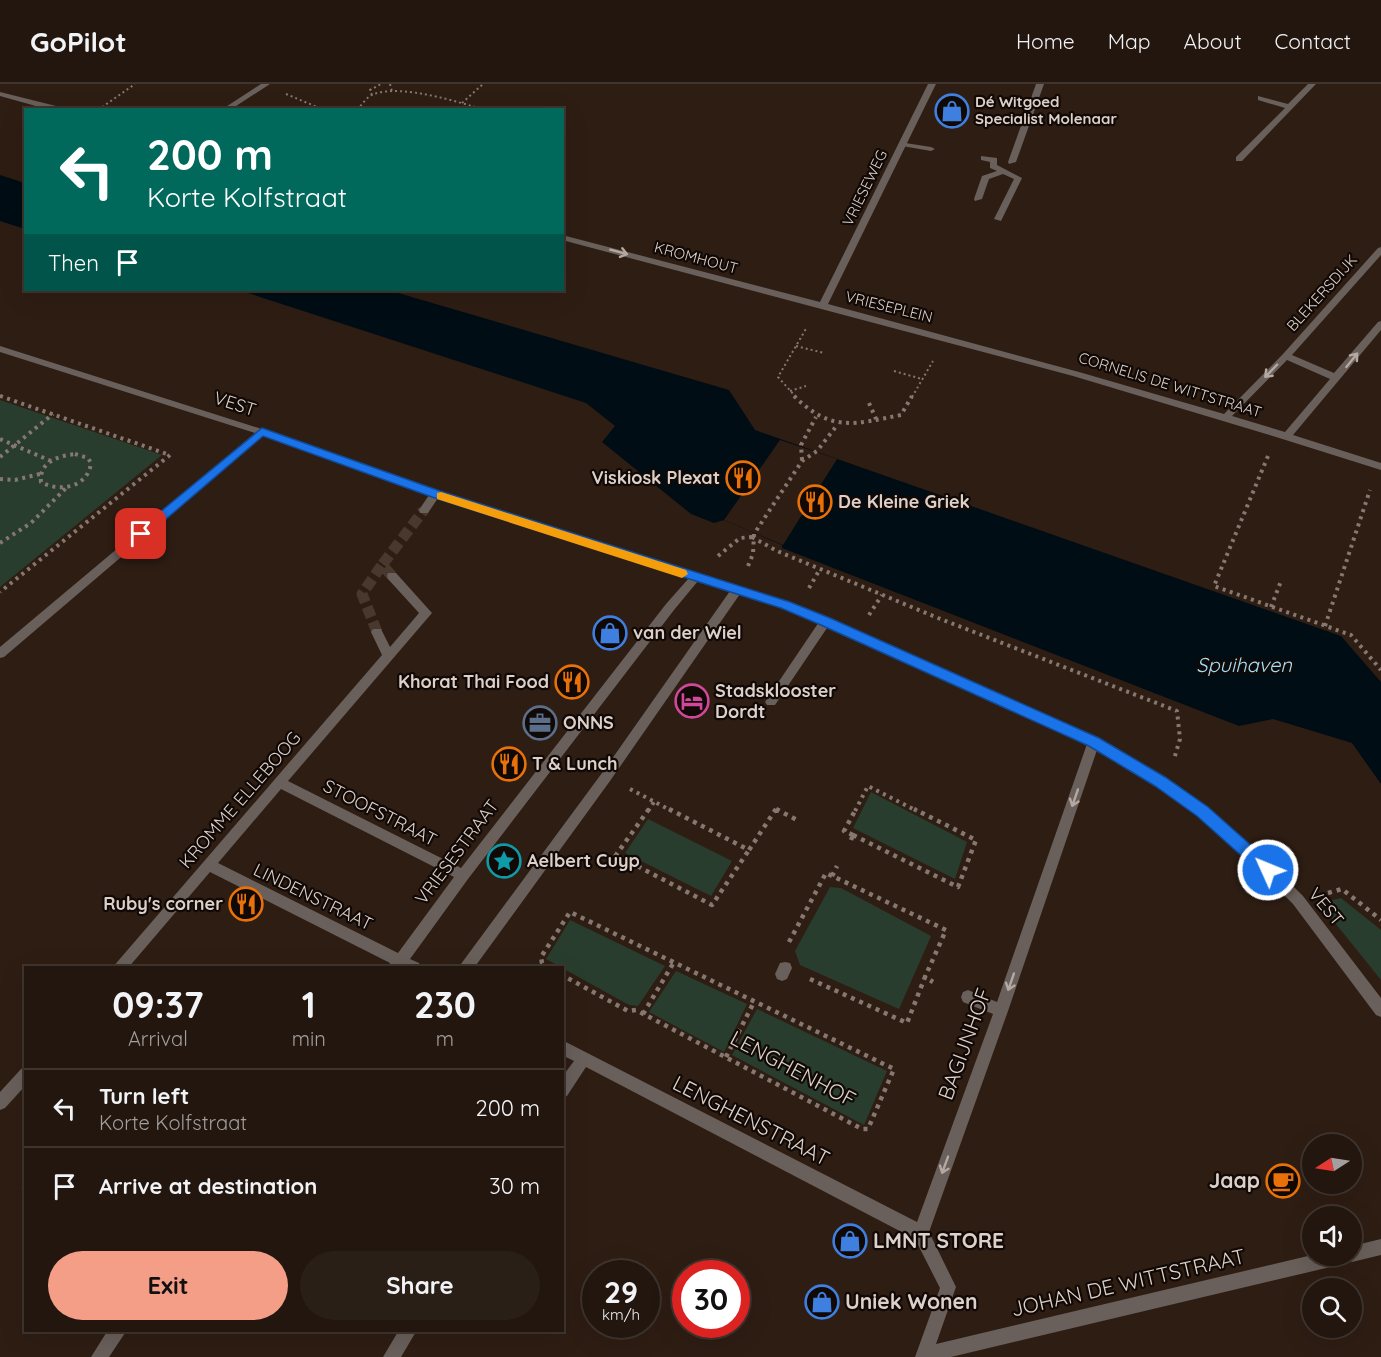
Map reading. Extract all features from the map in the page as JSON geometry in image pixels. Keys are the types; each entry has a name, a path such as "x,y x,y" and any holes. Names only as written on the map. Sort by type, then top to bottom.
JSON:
{"street":[{"name":"VRIESEWEG","path":"822,305 932,84"},
{"path":"1011,162 1040,84"},
{"path":"1239,159 1312,84"},
{"path":"227,108 264,85"},
{"path":"0,94 53,108"},
{"path":"1261,98 1290,107"},
{"path":"902,144 931,149"},
{"path":"984,158 994,160 993,166 1018,178 998,219"},
{"path":"978,199 985,178 1003,171"},
{"name":"KROMHOUT","path":"564,238 822,305"},
{"name":"BLEKERSDIJK","path":"1227,416 1286,356 1381,250"},
{"name":"VRIESEPLEIN","path":"822,305 948,337"},
{"path":"1283,435 1337,378 1381,324"},
{"name":"CORNELIS DE WITTSTRAAT","path":"948,337 1227,416 1379,467"},
{"name":"VEST","path":"0,349 262,432 436,494 786,605 1094,742 1160,781 1203,812 1253,855 1298,900 1381,1010"},
{"name":"BLEKERSDIJK","path":"1286,356 1337,378"},
{"path":"0,654 262,432"},
{"path":"424,510 436,494"},
{"name":"KROMME ELLEBOOG","path":"121,966 426,613 392,576"},
{"name":"VRIESESTRAAT","path":"398,964 463,876 670,607 695,578"},
{"path":"466,966 606,777 736,591"},
{"path":"771,702 825,622"},
{"path":"377,632 389,657"},
{"name":"BAGIJNHOF","path":"921,1233 1094,742"},
{"name":"STOOFSTRAAT","path":"281,783 463,876"},
{"name":"LINDENSTRAAT","path":"209,865 398,964"},
{"path":"968,997 1001,1011"},
{"name":"LENGHENSTRAAT","path":"564,1048 921,1233"},
{"path":"564,1088 584,1058"},
{"path":"0,1103 24,1076"},
{"path":"921,1233 948,1287 924,1356"},
{"path":"1362,1251 1381,1246"},
{"name":"JOHAN DE WITTSTRAAT","path":"924,1356 1302,1266"},
{"path":"99,1357 118,1332"},
{"path":"392,1357 407,1332"}],"path":[{"path":"101,108 135,84"},
{"path":"372,94 370,90 381,84"},
{"path":"390,84 392,92"},
{"path":"461,103 483,84"},
{"path":"264,85 324,108"},
{"path":"359,108 372,94 392,92 479,108"},
{"name":"VRIESEPLEIN","path":"822,305 778,377 816,417 838,424 901,415 948,337"},
{"path":"796,346 824,353"},
{"path":"894,371 922,379"},
{"path":"790,391 806,386"},
{"path":"0,396 170,454 0,592"},
{"path":"869,403 876,419"},
{"path":"0,457 53,414"},
{"path":"802,461 801,445 816,417"},
{"path":"752,537 802,461 817,451 838,424"},
{"path":"1283,435 1214,586 1351,635 1381,670"},
{"path":"0,439 51,461"},
{"path":"0,543 31,523 67,487 84,479 89,474 91,463 88,458 75,454 51,461 45,466 40,474 41,482 45,486 67,487"},
{"path":"1325,626 1379,467"},
{"path":"0,479 15,480 40,474"},
{"path":"695,578 730,544 740,538 752,537 777,551 919,610 1177,711 1180,739 1176,756 1160,781"},
{"path":"1271,606 1281,581"},
{"path":"606,777 749,850"},
{"path":"868,786 976,840 958,887 852,838 844,831 868,786"},
{"path":"654,802 616,855 712,905 776,809 799,821"},
{"path":"832,876 837,866"},
{"path":"826,873 832,876 946,930 907,1023 784,971 777,964 826,873"},
{"path":"1298,900 1341,889 1381,920"},
{"name":"LENGHENHOF","path":"547,966 542,963 541,957 570,912 894,1069 868,1129 862,1129 636,1010 628,1011 564,976"},
{"path":"643,1014 674,962"},
{"path":"925,977 933,982"},
{"path":"726,1058 762,1004"}],"green space":[{"path":"0,400 162,455 0,587"},
{"path":"871,792 967,842 955,879 853,828"},
{"path":"648,819 732,861 711,896 625,853"},
{"path":"830,887 841,888 931,936 899,1009 800,965 795,951"},
{"path":"1341,898 1381,930 1381,980 1319,903"},
{"path":"570,920 665,966 638,1006 629,1005 564,969 564,966 559,966 546,959"},
{"path":"676,971 747,1004 724,1052 649,1012"},
{"path":"757,1009 887,1071 864,1125 732,1055"}],"water":[{"path":"0,175 24,183 24,229 0,221"},
{"name":"Spuihaven","path":"242,291 391,291 729,390 755,430 1341,636 1381,682 1381,784 1352,743 1273,719 1239,726 782,548 782,545 724,520 714,523 691,514 602,442 615,426 586,403"}],"pier":[{"path":"780,440 837,459 783,545 724,520"}],"tunnel":[{"path":"382,565 424,510"},
{"path":"377,632 362,594 382,565"},
{"path":"382,565 392,576"}],"slow traffic":[{"path":"441,496 682,574"}],"place":[{"name":"Dé Witgoed Specialist Molenaar","path":"952,111"},
{"name":"Viskiosk Plexat","path":"743,478"},
{"name":"De Kleine Griek","path":"815,502"},
{"name":"van der Wiel","path":"610,633"},
{"name":"Khorat Thai Food","path":"572,682"},
{"name":"Stadsklooster Dordt","path":"692,701"},
{"name":"ONNS","path":"540,723"},
{"name":"T & Lunch","path":"509,764"},
{"name":"Aelbert Cuyp","path":"504,861"},
{"name":"Ruby's corner","path":"246,904"},
{"name":"Jaap","path":"1283,1181"},
{"name":"LMNT STORE","path":"850,1241"},
{"name":"Uniek Wonen","path":"822,1302"}],"route":[{"path":"141,534 262,432 436,494 786,605 1094,742 1160,781 1203,812 1268,870"}]}
